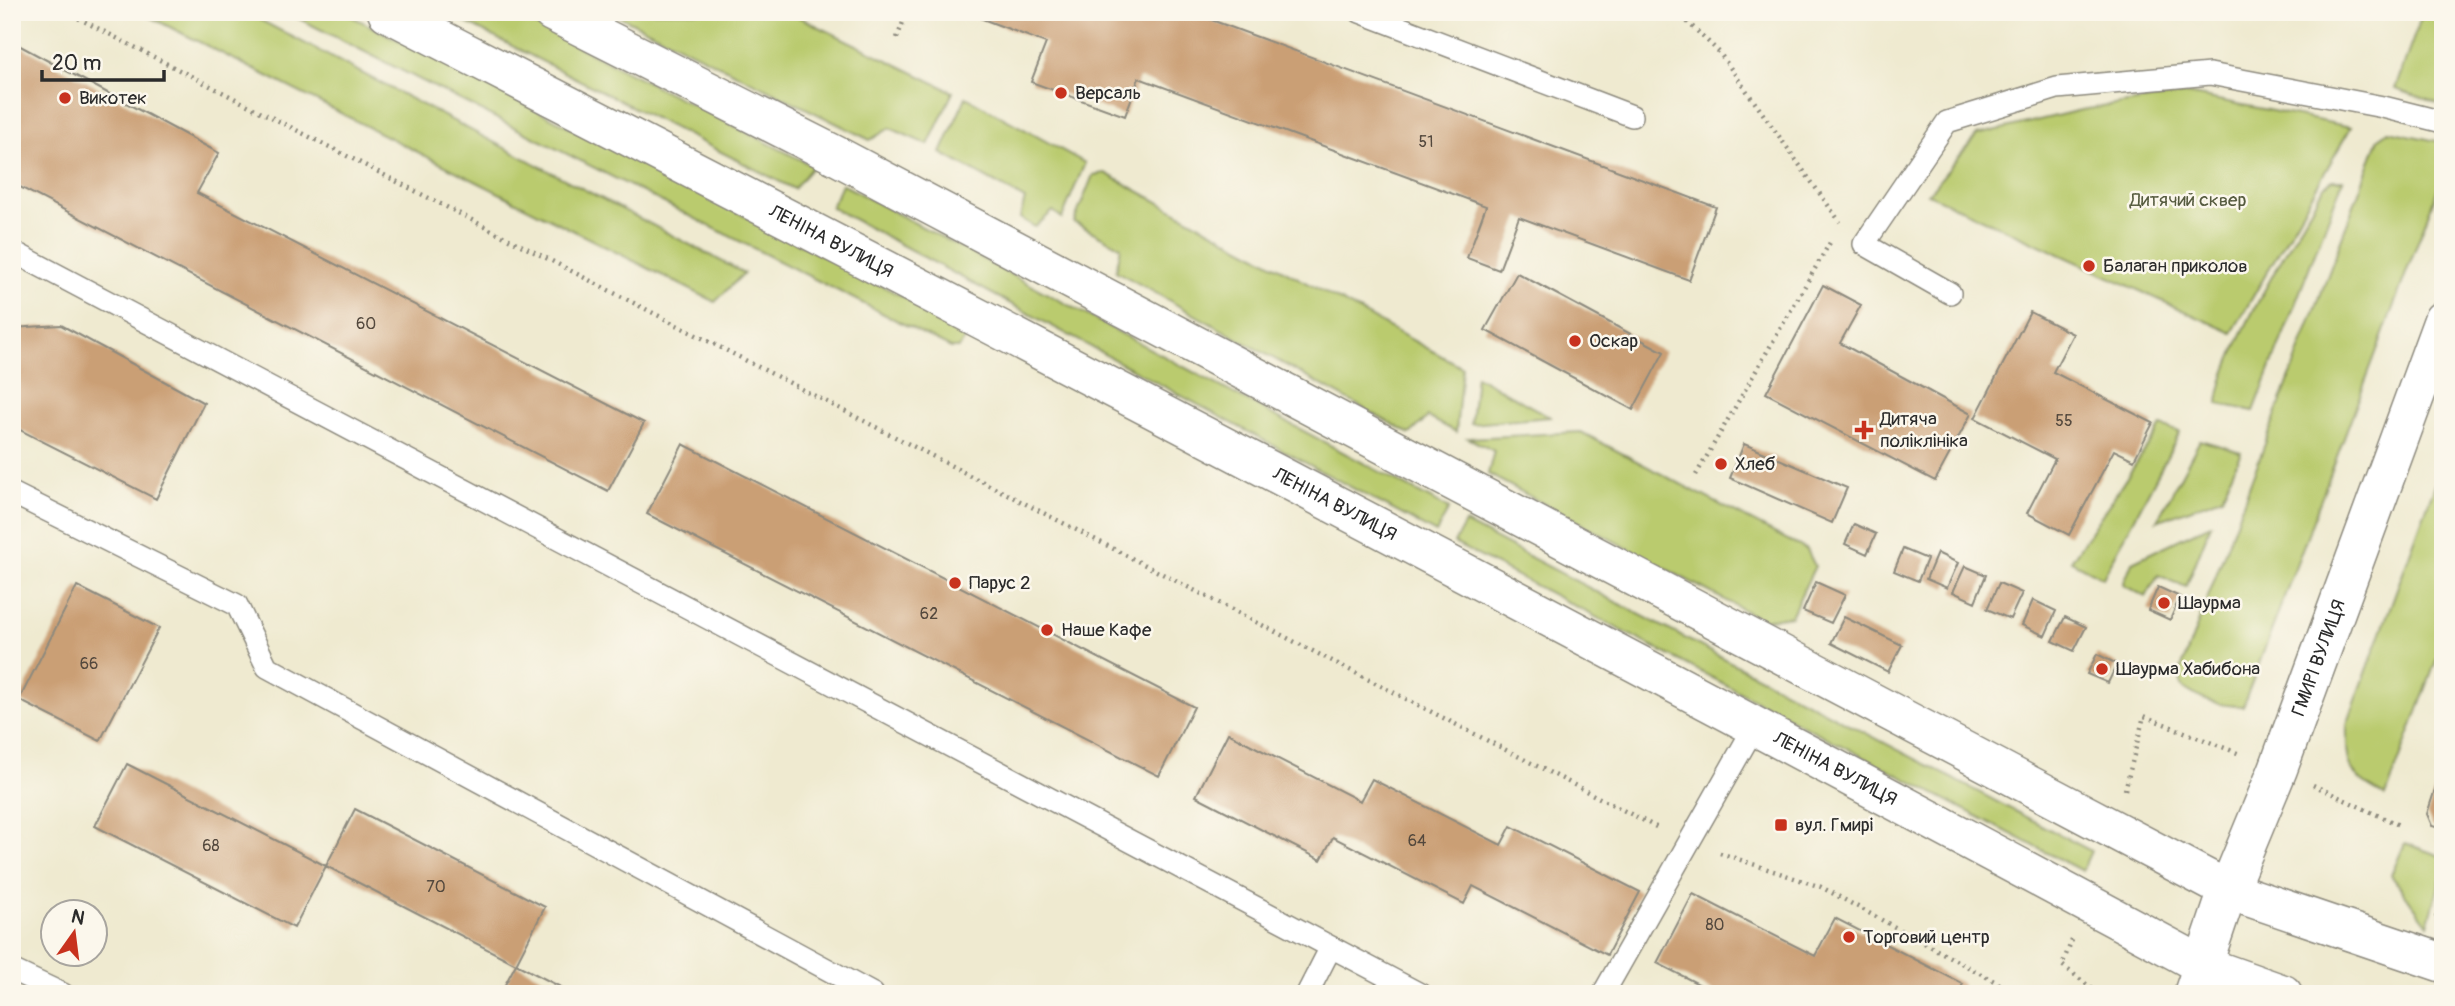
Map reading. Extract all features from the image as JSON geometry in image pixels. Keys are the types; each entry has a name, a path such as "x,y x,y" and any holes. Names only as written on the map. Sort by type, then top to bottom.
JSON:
{"street":[{"name":"ЛЕНІНА ВУЛИЦЯ","path":"387,12 1756,724 2199,980 2283,994"},
{"path":"552,12 850,163 2228,890 2443,963"},
{"name":"ГМИРІ ВУЛИЦЯ","path":"2199,980 2228,890 2278,769 2443,320"}],"lane":[{"path":"1360,12 1632,116"},
{"path":"1951,293 1864,244 1947,122 2056,88 2210,74 2383,107 2443,122"},
{"path":"12,251 1420,994"},
{"path":"12,493 237,605 267,667 873,994"},
{"path":"1603,994 1756,724"},
{"path":"1307,994 1331,947"},
{"path":"12,970 63,994"}],"path":[{"path":"66,12 1687,842 1821,887 2018,994"},
{"path":"897,38 907,12"},
{"path":"1676,12 1718,52 1841,223 1696,475"},
{"path":"2062,965 2099,994"}],"green space":[{"path":"140,12 245,12 744,273 715,302"},
{"path":"286,12 343,12 965,328 965,338 959,348 951,348"},
{"path":"445,12 510,12 813,166 794,189"},
{"path":"611,12 789,12 953,92 928,145 890,128 870,140"},
{"path":"2423,12 2443,12 2443,105 2395,89"},
{"name":"Дитячий сквер","path":"2188,94 2351,127 2232,333 1928,194 1977,135 2081,110"},
{"path":"966,97 1085,163 1062,218 1053,211 1035,227 1020,218 1025,199 941,153"},
{"path":"2389,131 2442,142 2443,175 2243,706 2210,702 2181,686 2180,672 2379,138"},
{"path":"1105,173 1462,367 1456,432 1428,417 1410,434 1116,271 1121,247 1074,222 1093,175"},
{"path":"2333,180 2343,180 2254,411 2218,404 2222,383 2245,327 2323,187"},
{"path":"842,184 1449,509 1436,533 831,207"},
{"path":"1476,376 1550,417 1471,424"},
{"path":"2161,426 2180,432 2103,578 2071,561"},
{"path":"1581,432 1807,550 1815,566 1791,616 1762,620 1488,474 1494,451 1468,438"},
{"path":"2200,440 2241,452 2222,497 2157,521"},
{"path":"2443,463 2443,642 2386,796 2364,783 2352,769 2347,751 2347,725"},
{"path":"1465,523 2091,851 2082,871 1454,543"},
{"path":"2211,524 2186,587 2158,575 2146,597 2123,585 2132,562"},
{"path":"2405,843 2443,857 2443,871 2428,925 2391,875"}],"building":[{"path":"964,12 1190,12 1716,207 1689,280 1519,217 1499,270 1467,258 1486,206 1139,78 1125,116 1031,82 1046,43"},
{"path":"13,42 219,153 197,193 644,423 608,491 12,183"},
{"name":"Оскар","path":"1517,273 1664,352 1633,410 1485,330"},
{"path":"1823,285 1861,305 1840,343 1971,414 1935,481 1766,393"},
{"path":"2030,312 2073,334 2053,372 2153,423 2134,460 2114,450 2069,535 2027,513 2055,459 1975,418"},
{"path":"61,325 204,403 156,499 12,426 12,328"},
{"path":"683,444 1194,707 1159,776 647,514"},
{"path":"1744,444 1847,488 1832,523 1730,478"},
{"path":"1854,524 1876,534 1867,554 1845,544"},
{"path":"1903,549 1927,559 1918,581 1894,571"},
{"path":"1937,553 1958,563 1947,588 1926,579"},
{"path":"1965,566 1986,575 1975,602 1953,592"},
{"path":"1816,582 1845,595 1831,623 1803,611"},
{"path":"1999,583 2022,593 2010,619 1987,609"},
{"path":"77,586 159,628 100,741 19,700"},
{"name":"Шаурма","path":"2158,587 2180,597 2170,620 2148,610"},
{"path":"2033,600 2056,611 2045,636 2022,625"},
{"path":"1844,617 1902,645 1888,672 1831,643"},
{"path":"2065,617 2086,627 2074,651 2053,641"},
{"name":"Шаурма Хабибона","path":"2097,654 2117,664 2108,683 2087,674"},
{"path":"1228,733 1360,801 1372,779 1501,845 1511,826 1640,892 1607,955 1473,886 1464,904 1333,837 1321,860 1196,796"},
{"path":"127,764 326,866 294,928 95,826"},
{"path":"2437,783 2443,785 2443,829 2432,826 2427,814"},
{"path":"355,809 545,907 516,964 326,866"},
{"path":"1693,894 1815,956 1835,918 1963,984 1958,994 1718,994 1657,963"},
{"path":"516,964 574,994 500,994"}],"place":[{"name":"Версаль","path":"1061,93"},
{"name":"Викотек","path":"65,98"},
{"name":"Балаган приколов","path":"2089,266"},
{"name":"Оскар","path":"1575,341"},
{"name":"Дитяча поліклініка","path":"1864,430"},
{"name":"Хлеб","path":"1721,464"},
{"name":"Парус 2","path":"955,583"},
{"name":"Шаурма","path":"2164,603"},
{"name":"Наше Кафе","path":"1047,630"},
{"name":"Шаурма Хабибона","path":"2102,669"},
{"name":"вул. Гмирi","path":"1781,825"},
{"name":"Торговий центр","path":"1849,937"}]}
